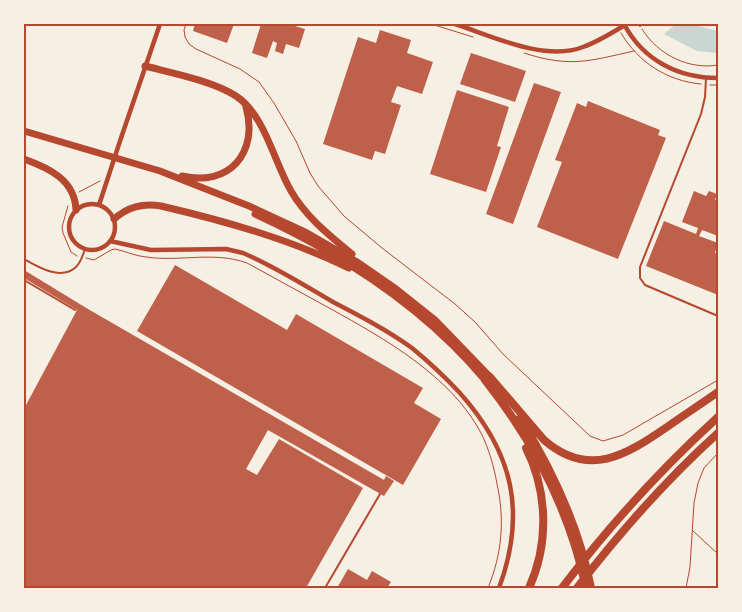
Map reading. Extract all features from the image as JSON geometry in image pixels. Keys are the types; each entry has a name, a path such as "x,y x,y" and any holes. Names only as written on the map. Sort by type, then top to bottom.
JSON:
{"highway":[{"path":"487,378 549,444 567,455 580,459 599,460 632,450 718,392"},
{"path":"487,378 532,458 538,478 542,498 543,529 538,563 529,588"},
{"path":"487,378 514,419 547,476 568,523 586,588"},
{"path":"487,378 519,416 552,474 573,522 586,561 591,588"},
{"path":"563,588 598,542 654,478 718,417"},
{"path":"577,588 602,556 663,486 718,433"}],"main road":[{"path":"146,66 220,88 244,102 260,124 291,192 309,215 332,238 431,324 487,378"},
{"path":"24,132 160,171 200,179 212,178 231,169 244,155 249,136 249,119 244,102"},
{"path":"24,132 150,172 247,210 329,251 392,290"},
{"path":"24,159 60,176 73,194 76,210"},
{"path":"160,171 249,206 307,233 349,257 392,290"},
{"path":"114,219 130,208 140,205 151,204 179,210 305,247 392,290"}],"street":[{"path":"100,205 105,176 120,141 160,24"},
{"path":"455,24 507,41 546,51 582,48 624,25 642,49 664,66 691,76 718,78"},
{"path":"87,204 100,205 106,208 114,219 115,230 110,241 102,248 85,249 74,241 71,235 70,222 76,210 87,204"},
{"path":"110,241 151,250 226,249 243,253 376,325 430,363 466,400 483,422 494,440 506,467 513,503 512,543 499,588"}],"lane":[{"path":"706,78 705,98 701,114 640,267 640,278 645,285 718,316"},
{"path":"24,259 47,270 66,272 75,268 85,249"},
{"path":"24,280 75,310"},
{"path":"325,588 380,494"}],"path":[{"path":"186,24 184,30 185,37 196,50 240,69 259,82 274,103 296,141 318,186 344,216 455,304 475,322 503,354 590,436 603,442 623,435 718,380"},
{"path":"639,25 655,46 670,56 696,65 718,65"},
{"path":"105,176 100,182 68,198 68,207 62,227 71,252 94,260 115,249 145,257 233,258 373,332 402,350 444,386 463,407 481,433 488,450 500,498 502,516 500,552 496,570 488,588"},
{"path":"686,588 690,567 694,503 698,483 704,468 718,453"},
{"path":"692,531 718,554"}],"shaded area":[{"path":"676,24 691,24 718,31 718,53 697,51 664,34"}],"building":[{"path":"195,24 234,24 227,43 193,31"},
{"path":"261,24 288,24 305,29 299,48 286,44 283,54 275,51 277,43 273,41 267,58 252,53"},
{"path":"380,30 411,40 407,53 433,62 422,94 397,86 391,102 401,105 385,154 375,151 372,160 323,144 358,37 376,43"},
{"path":"471,53 526,71 515,102 460,84"},
{"path":"534,83 561,92 513,224 486,214"},
{"path":"457,90 509,107 497,146 501,147 486,192 430,174"},
{"path":"588,101 660,130 658,135 666,138 618,259 537,227 562,162 555,160 577,103 586,107"},
{"path":"694,191 706,196 709,191 717,194 715,200 718,201 718,236 702,230 699,236 718,243 715,253 718,254 718,295 646,266 664,221 696,234 698,228 682,222"},
{"path":"175,265 287,330 296,314 423,388 414,403 441,419 403,485 137,331"},
{"path":"24,270 384,480 386,476 394,481 384,496 268,430 246,469 257,475 279,439 363,488 306,588 24,588 24,403 26,405 77,310 24,278"},
{"path":"348,569 367,580 372,571 391,582 387,588 337,588"}]}
